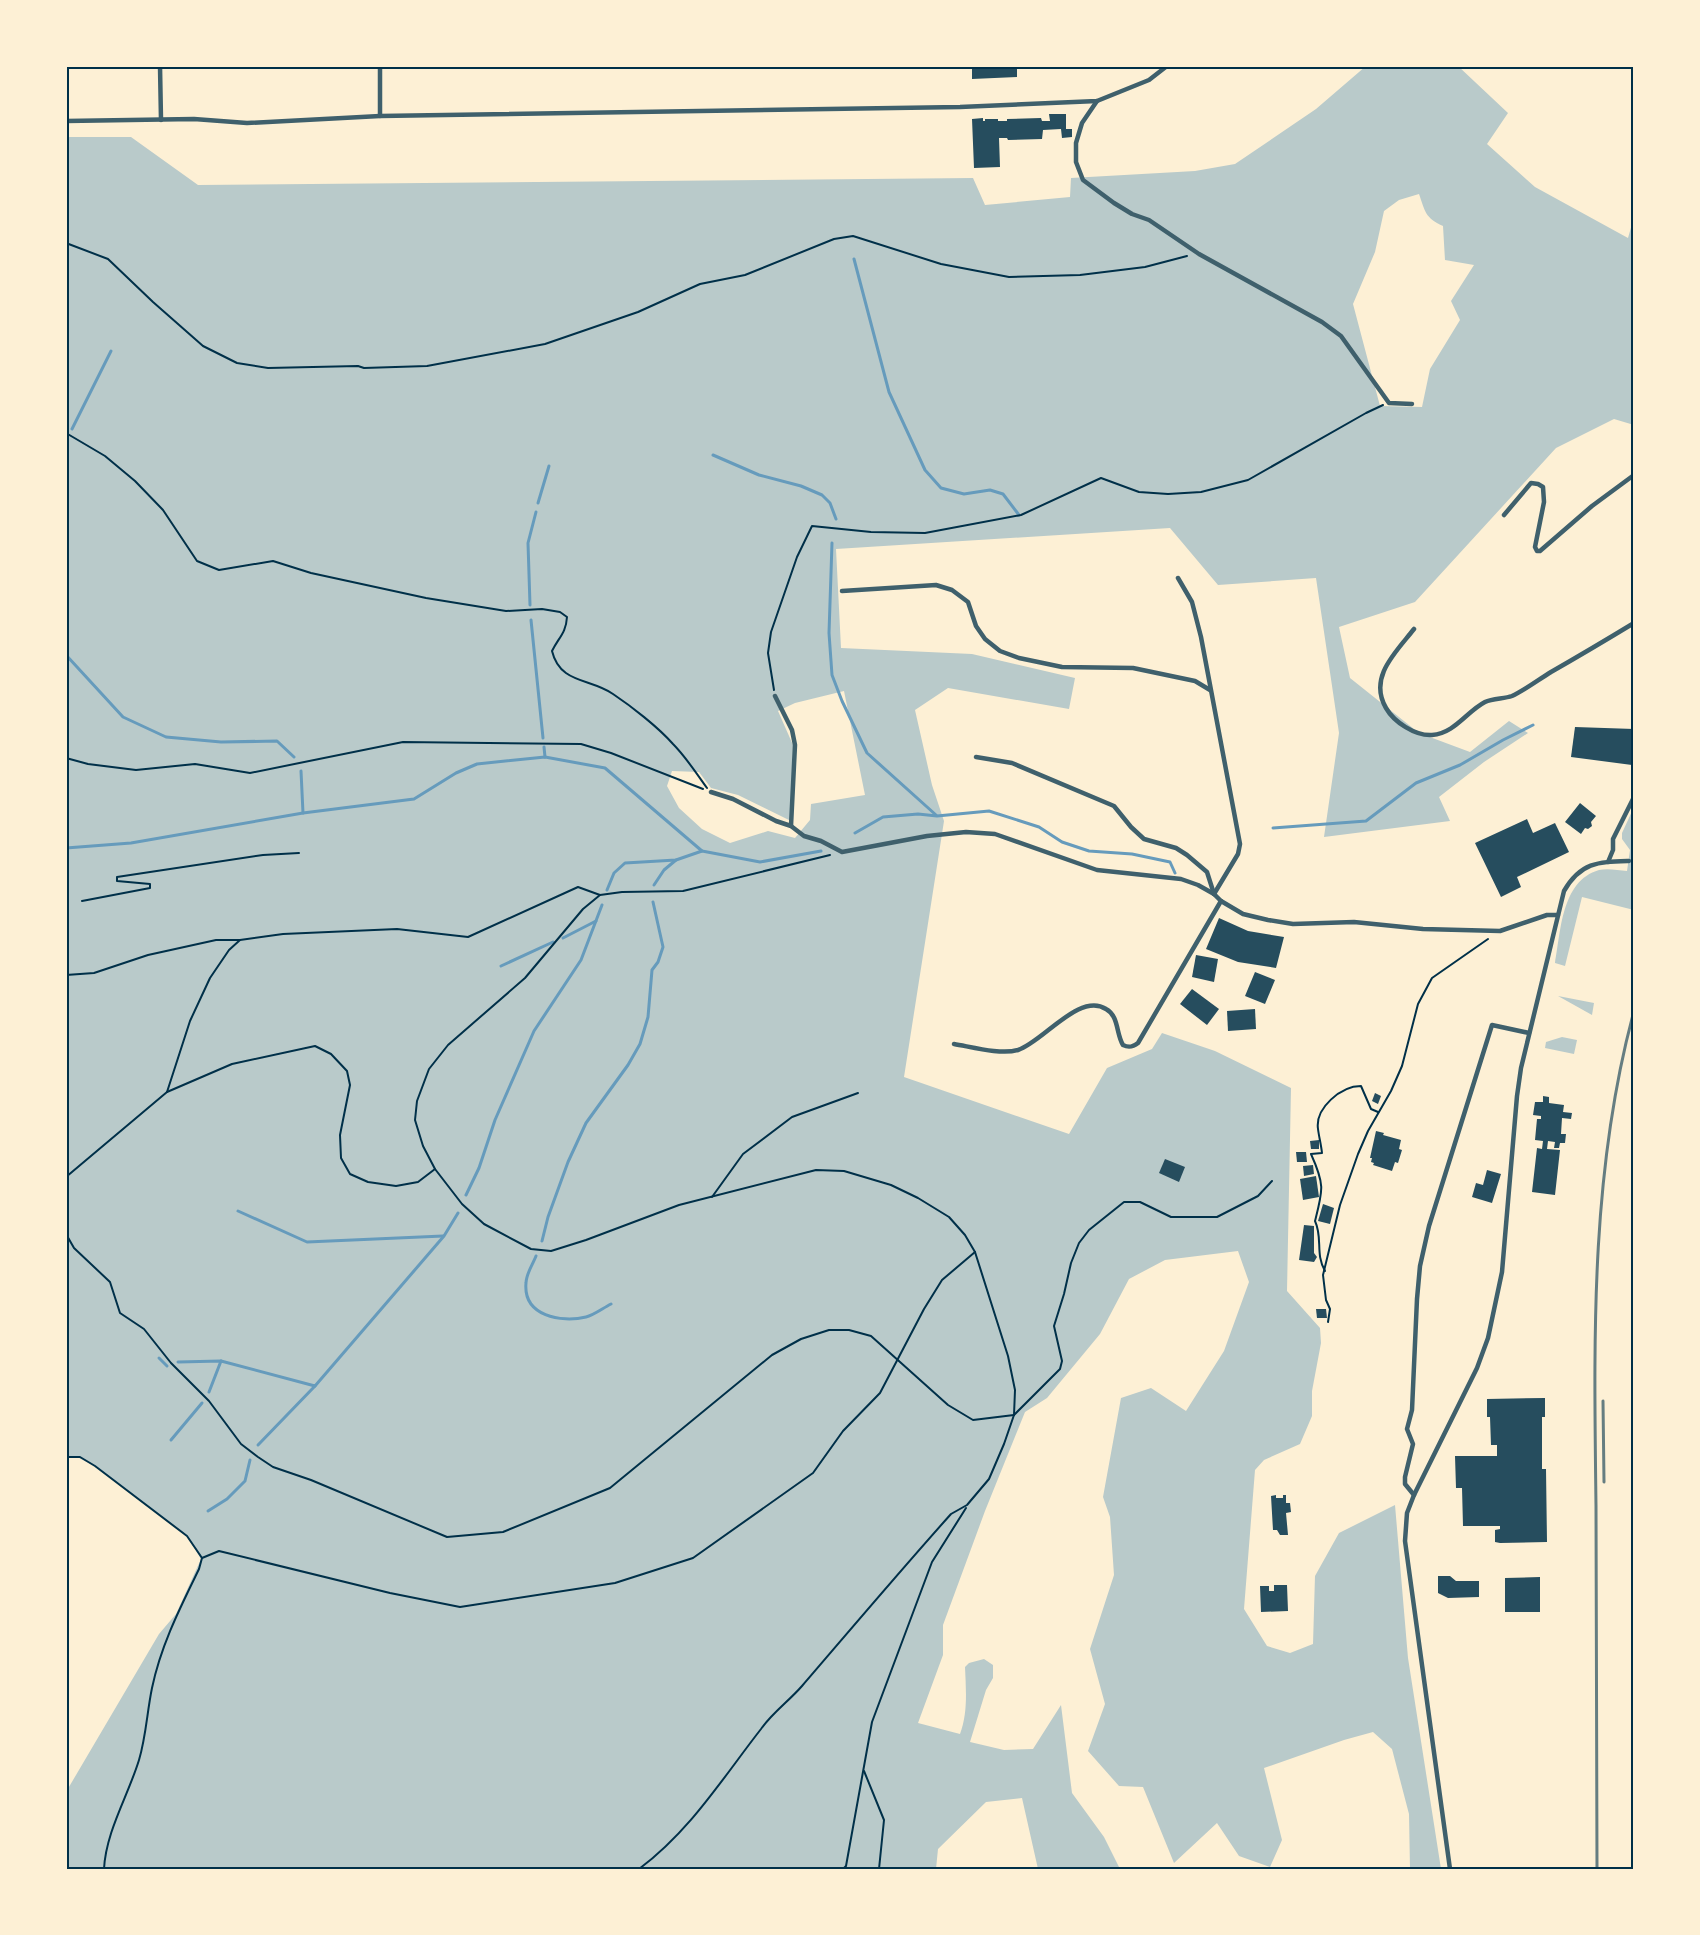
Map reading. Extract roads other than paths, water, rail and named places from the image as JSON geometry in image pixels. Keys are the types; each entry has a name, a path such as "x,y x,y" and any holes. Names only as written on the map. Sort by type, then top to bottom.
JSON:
{"street":[{"path":"160,66 161,120"},
{"path":"380,66 380,116"},
{"path":"66,121 194,119 247,123 380,116 948,107 1097,100 1149,80 1167,66"},
{"path":"1097,100 1082,123 1076,143 1076,162 1083,180 1114,203 1132,214 1149,220 1199,254 1322,322 1341,336 1389,403 1412,404"},
{"path":"1504,515 1532,483 1543,488 1544,502 1534,547 1540,551 1592,506 1634,475"},
{"path":"1178,578 1192,602 1201,637 1240,844 1238,854 1214,894"},
{"path":"842,591 936,585 952,590 968,602 976,626 985,639 1000,651 1019,658 1062,667 1133,668 1195,681 1210,690"},
{"path":"1414,629 1387,663 1380,689 1382,702 1389,713 1411,730 1422,735 1434,735 1458,726 1486,701 1511,696 1634,623"},
{"path":"775,696 792,730 795,745 791,826"},
{"path":"976,757 1012,763 1114,806 1144,839 1176,848 1207,872 1214,894"},
{"path":"711,792 733,799 791,826 804,836 821,841 843,852 927,836 988,833 1006,837 1097,870 1180,879 1198,885 1243,914 1293,924 1354,922 1423,929 1500,931 1547,915 1558,915"},
{"path":"1608,862 1613,850 1612,839 1634,796"},
{"path":"1450,1869 1405,1541 1407,1513 1477,1368 1491,1328 1502,1272 1521,1068 1564,891 1572,876 1586,867 1608,862 1629,861"},
{"path":"954,1044 1005,1051 1017,1050 1029,1045 1073,1011 1099,1006 1107,1009 1114,1017 1123,1045 1134,1046 1138,1043 1221,901"},
{"path":"1414,1495 1406,1484 1405,1477 1413,1444 1407,1429 1412,1410 1420,1266 1436,1204 1492,1024 1529,1033"}],"waterway":[{"path":"854,259 889,392 925,470 941,488 964,494 990,490 1003,494 1019,515"},
{"path":"72,429 111,351"},
{"path":"713,455 759,475 801,486 822,495 830,503 836,519"},
{"path":"538,503 549,466"},
{"path":"530,605 528,543 536,512"},
{"path":"832,543 829,633 832,675 867,753 936,815"},
{"path":"531,620 543,738"},
{"path":"66,655 123,717 166,737 221,742 277,741 294,757"},
{"path":"1273,828 1366,821 1416,783 1460,765 1533,725"},
{"path":"544,747 545,757"},
{"path":"66,848 131,843 303,813 414,799 456,773 477,764 545,757 605,768 702,851 760,862 821,851"},
{"path":"301,771 303,813"},
{"path":"855,833 883,817 918,814 937,816 989,811 1039,827 1062,842 1089,851 1132,854 1170,862 1175,873"},
{"path":"607,890 614,873 625,863 676,860 702,851"},
{"path":"654,885 664,870 676,860"},
{"path":"542,1241 548,1217 568,1162 586,1123 628,1065 640,1044 648,1017 652,970 658,962 663,947 653,902"},
{"path":"466,1195 479,1168 495,1120 534,1031 581,960 602,905"},
{"path":"563,938 596,921"},
{"path":"501,966 553,942"},
{"path":"238,1211 307,1242 443,1236"},
{"path":"178,1362 221,1361 315,1386 444,1236 458,1213"},
{"path":"536,1256 526,1283 527,1294 537,1310 555,1318 576,1319 589,1316 611,1304"},
{"path":"159,1358 167,1366"},
{"path":"209,1392 221,1361"},
{"path":"258,1445 315,1386"},
{"path":"171,1440 202,1403"},
{"path":"208,1511 227,1499 245,1481 250,1460"}],"railway":[{"path":"1597,1869 1595,1381 1598,1257 1609,1133 1634,1011"},
{"path":"1603,1401 1604,1482"}]}
